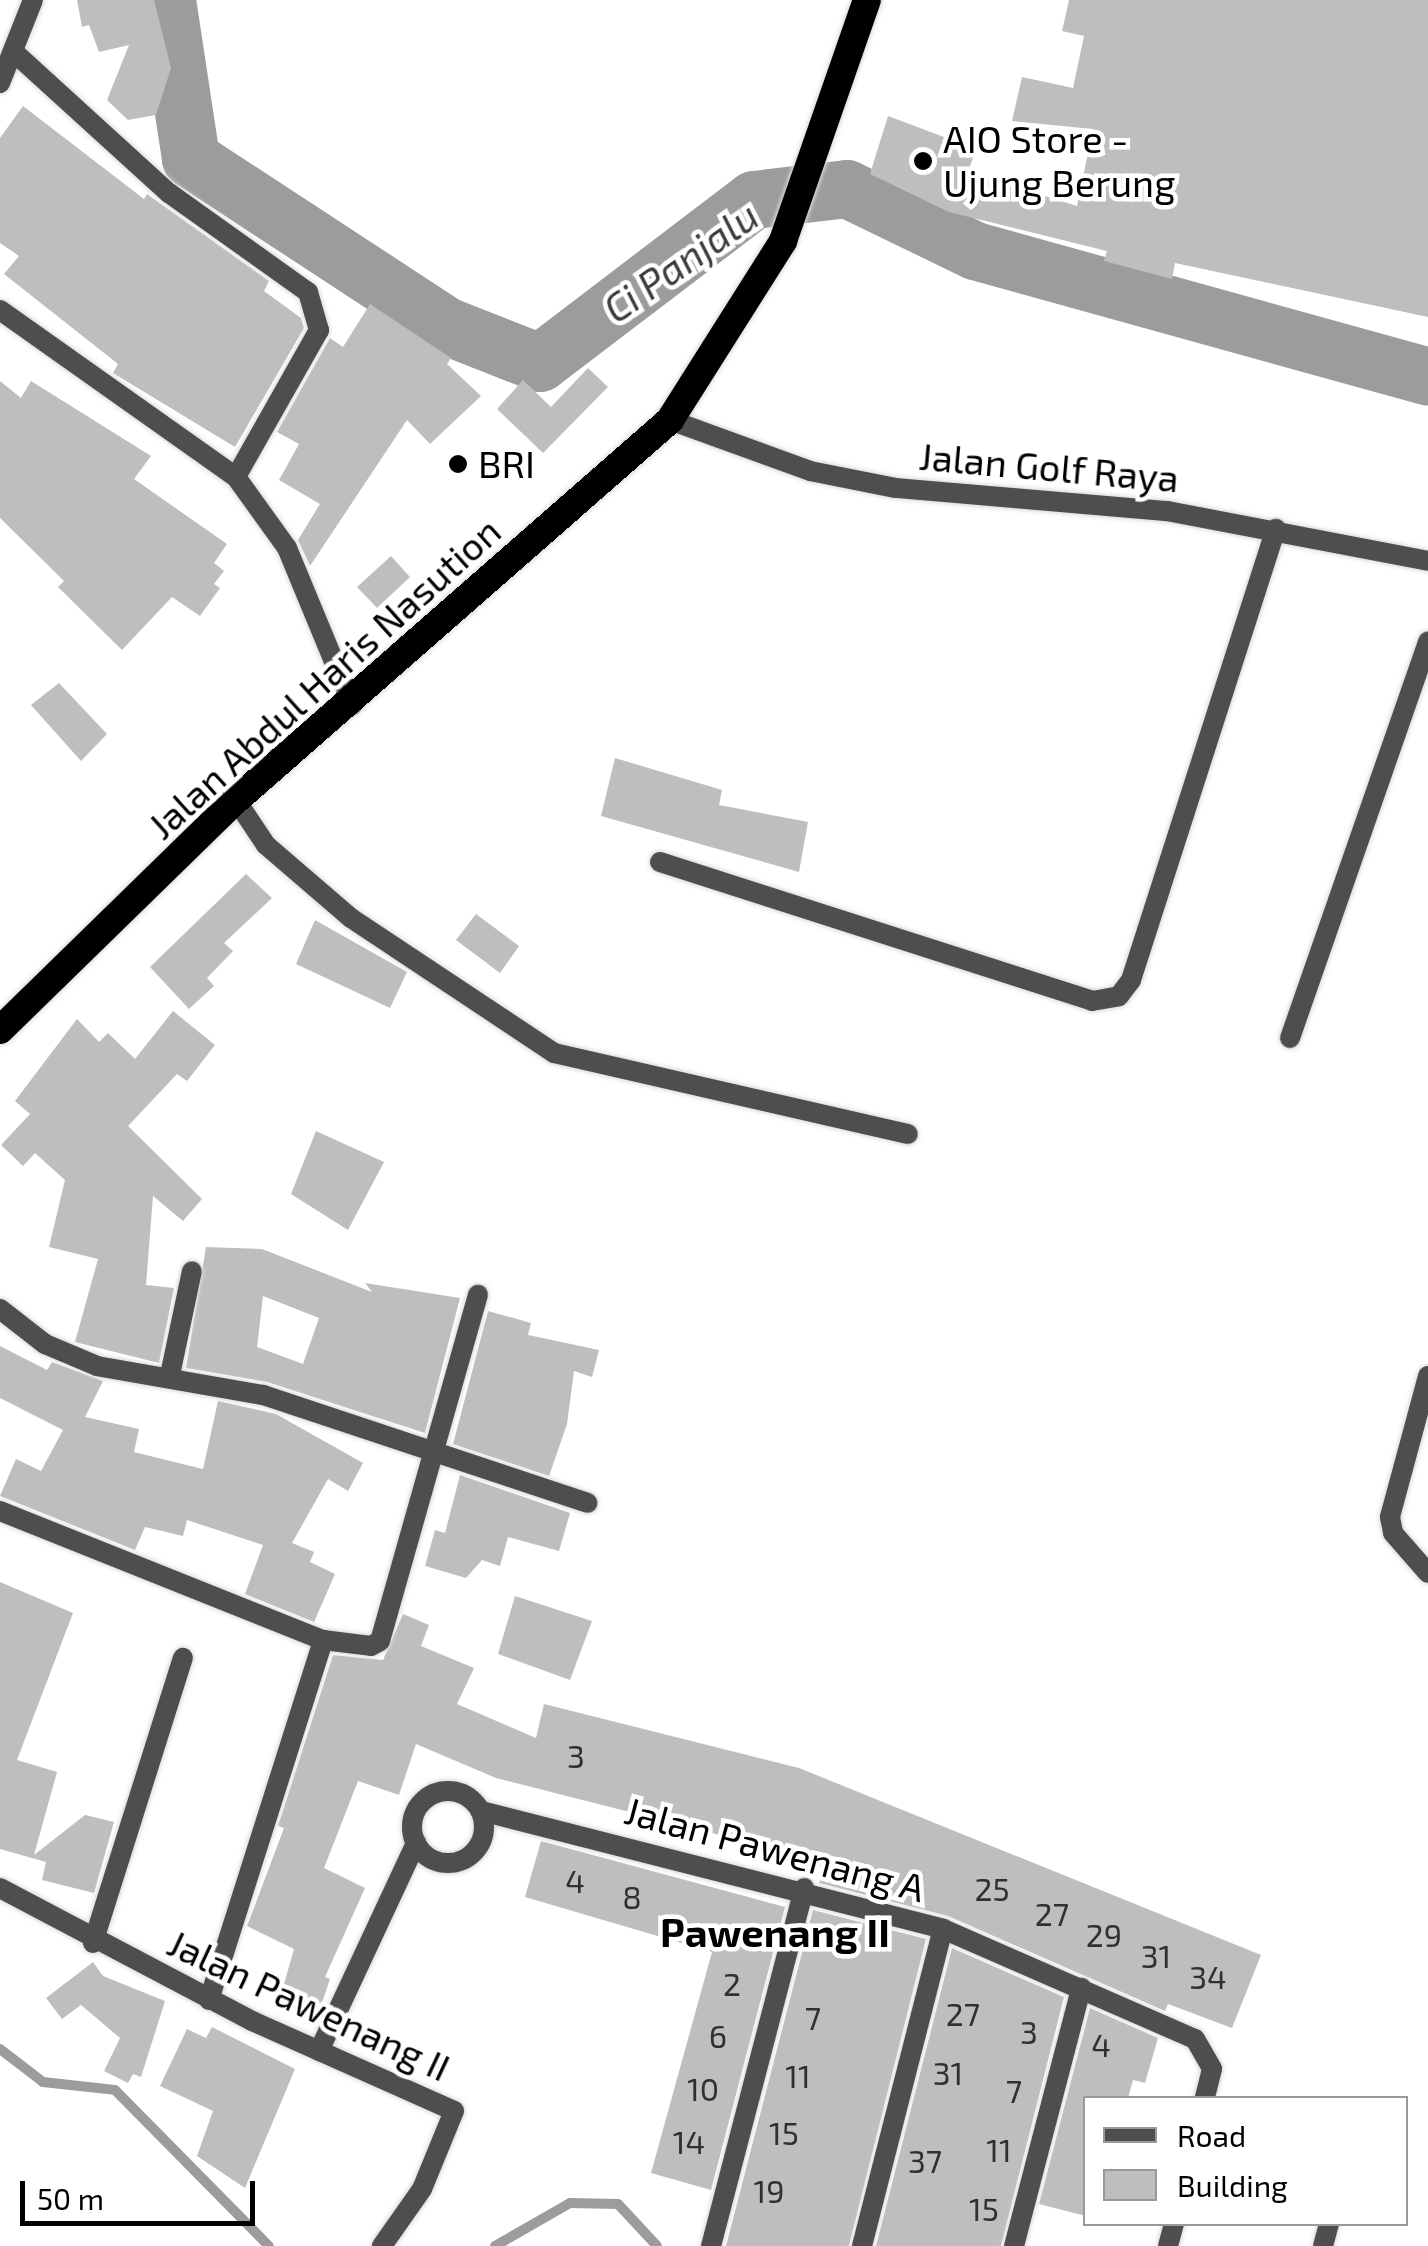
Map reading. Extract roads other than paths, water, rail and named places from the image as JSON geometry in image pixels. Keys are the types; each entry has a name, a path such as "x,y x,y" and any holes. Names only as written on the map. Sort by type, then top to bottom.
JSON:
{"highway":[{"name":"Jalan Abdul Haris Nasution","path":"0,1030 236,800 352,706 670,420 783,241 867,0"}],"street":[{"path":"0,83 16,54 33,0"},
{"path":"16,54 170,193 308,292 319,330 236,477"},
{"path":"0,310 236,477 287,548 352,706"},
{"name":"Jalan Golf Raya","path":"670,420 810,471 896,488 1167,511 1428,561"},
{"path":"660,862 1092,1002 1119,996 1130,980 1276,529"},
{"path":"1290,1038 1428,641"},
{"path":"236,800 266,845 351,918 554,1053 908,1134"},
{"path":"170,1375 192,1271"},
{"path":"0,1511 323,1640 350,1646 380,1641 478,1294"},
{"path":"0,1309 45,1344 97,1366 170,1375 263,1395 434,1456 588,1503"},
{"path":"1428,1376 1390,1516 1393,1533 1428,1573"},
{"path":"209,2000 323,1640"},
{"path":"94,1943 182,1658"},
{"path":"319,2052 416,1842 418,1806 439,1792 464,1794 481,1811 484,1836 458,1862 434,1860 416,1842"},
{"name":"Jalan Pawenang A","path":"481,1811 804,1888 944,1929 1195,2039 1212,2069 1205,2096"},
{"name":"Jalan Pawenang II","path":"0,1888 94,1943 209,2000 454,2111 422,2189 382,2246"},
{"path":"710,2246 804,1888"},
{"path":"862,2246 944,1929"},
{"path":"1014,2246 1081,1988"}],"waterway":[{"name":"Ci Panjalu","path":"167,0 191,159 446,326 540,363 754,200 847,189 975,251 1428,377"},
{"path":"0,2049 43,2082 115,2090 269,2246"},
{"path":"495,2246 570,2203 618,2204 657,2246"}],"place":[{"name":"AIO Store - Ujung Berung","path":"923,161"},
{"name":"BRI","path":"458,464"}],"district":[{"name":"Pawenang II","path":"775,1931"}]}
